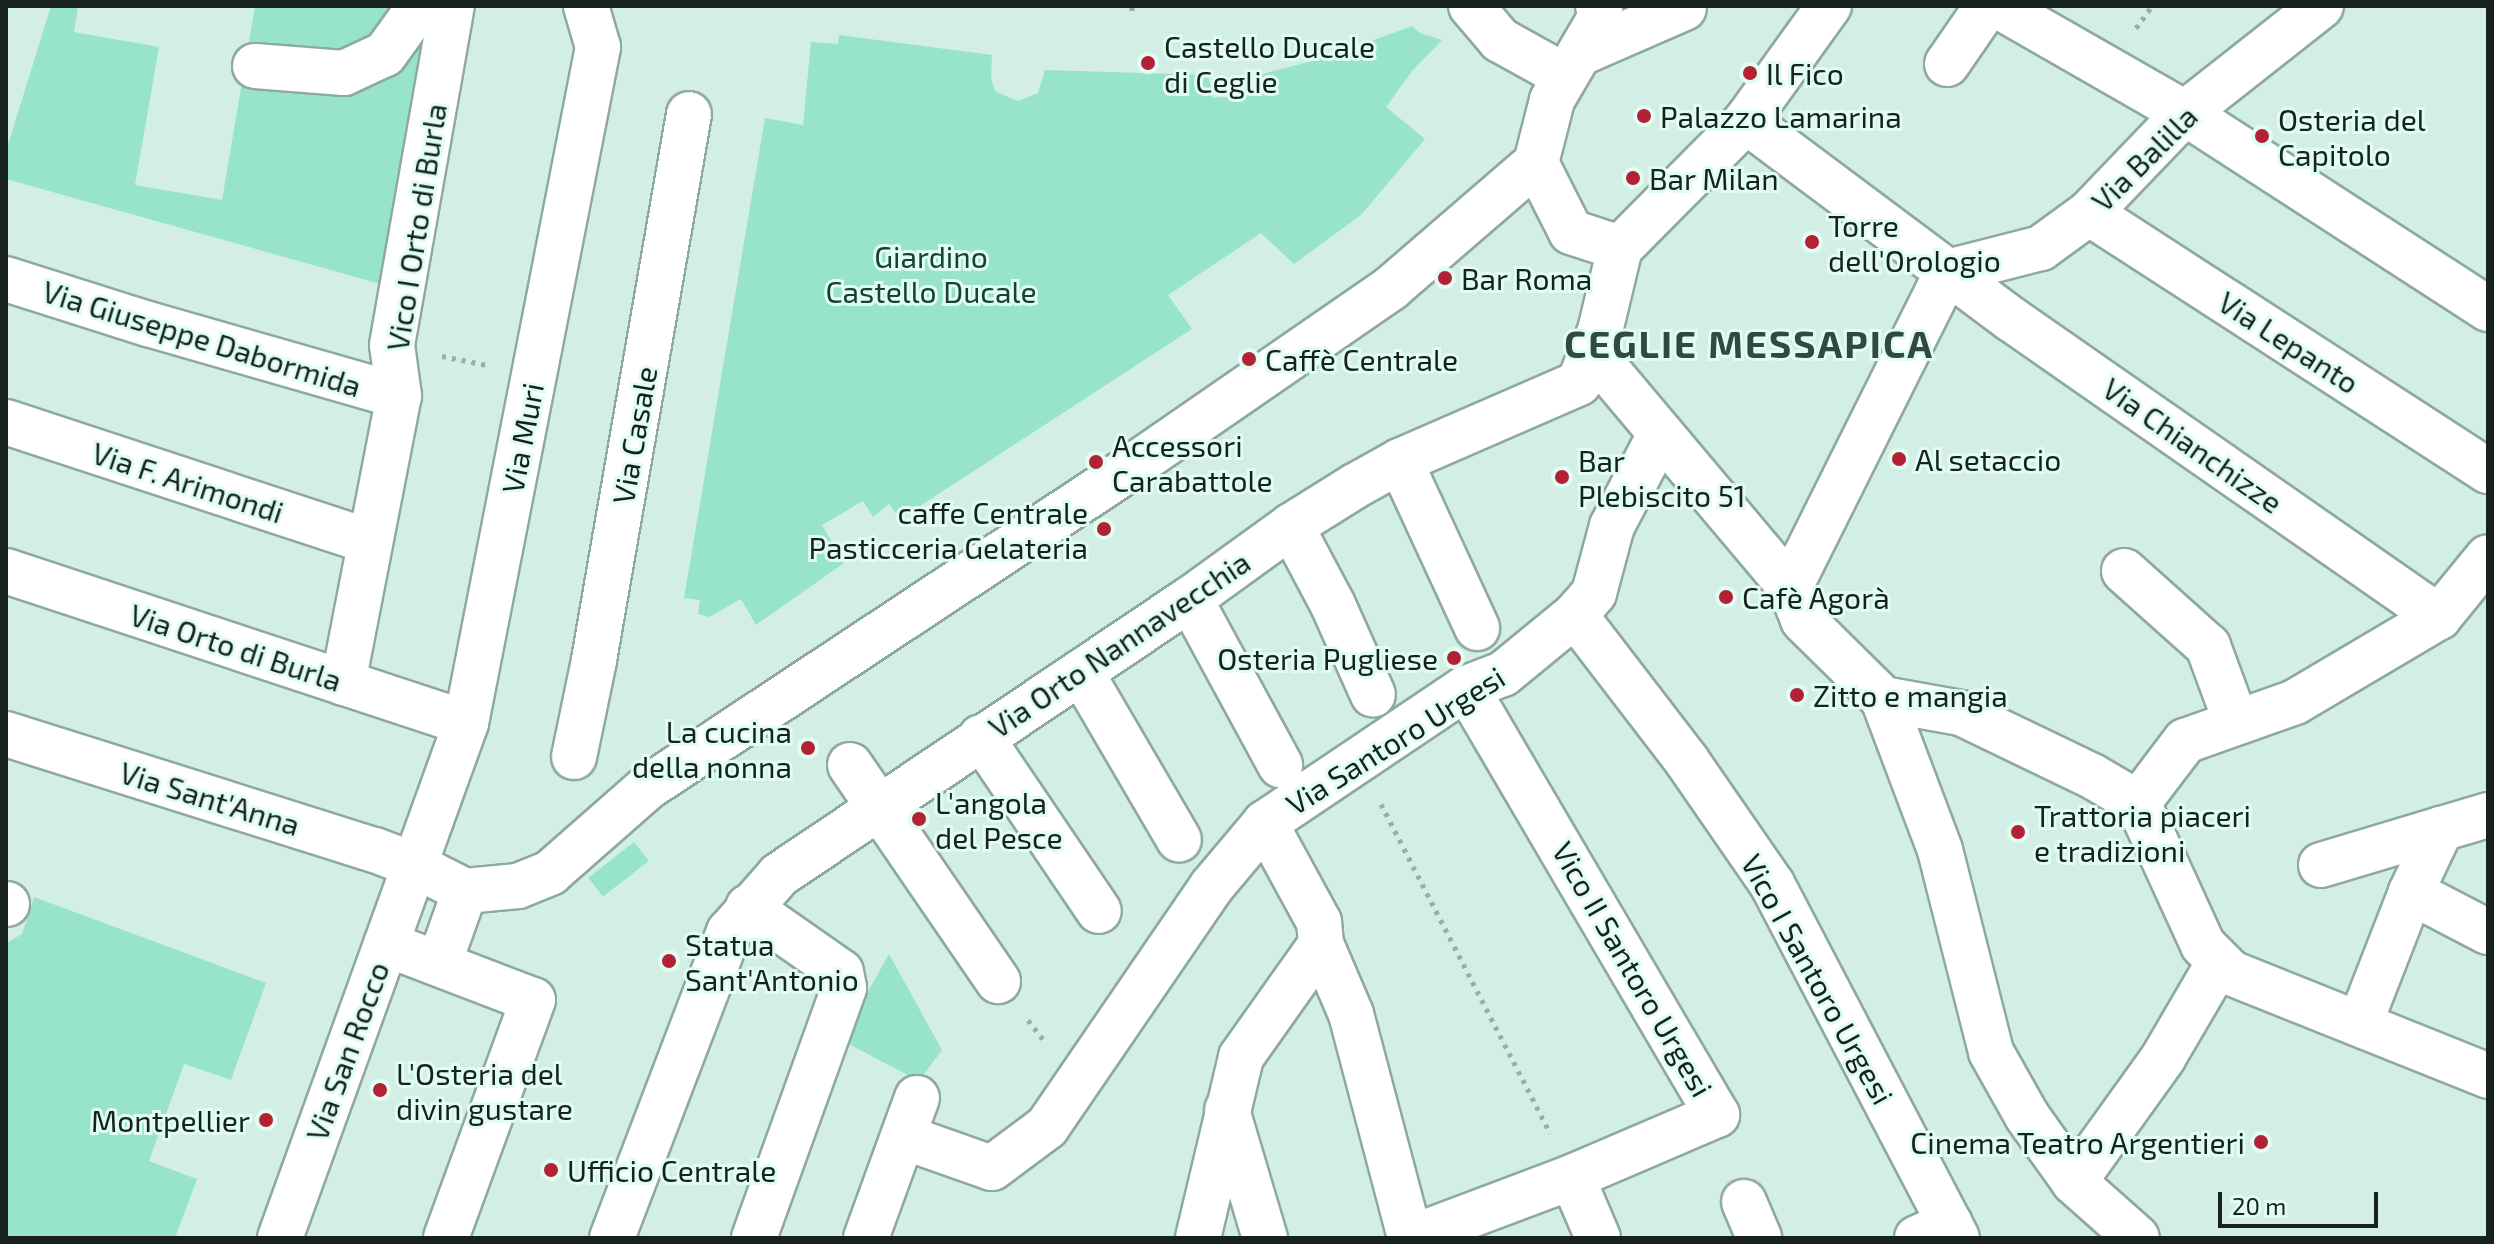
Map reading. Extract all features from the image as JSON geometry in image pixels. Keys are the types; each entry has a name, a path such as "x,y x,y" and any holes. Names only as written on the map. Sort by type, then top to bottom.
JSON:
{"street":[{"name":"Via Muri","path":"414,865 466,723 598,47 586,6"},
{"path":"1471,6 1500,40 1574,64 1684,8"},
{"path":"446,944 465,891 518,886 550,873 648,787 1126,471 1391,288 1536,163 1552,100 1601,16 1598,6"},
{"path":"1536,163 1571,232 1620,248 1746,121 1829,6"},
{"path":"1947,64 1987,6"},
{"path":"1998,6 2185,113 2488,309"},
{"name":"Via Balilla","path":"1947,272 2041,248 2089,213 2185,113 2321,6"},
{"path":"255,66 344,73 385,54 434,8"},
{"name":"Vico I Orto di Burla","path":"343,683 399,396 392,345 434,8"},
{"name":"Via Casale","path":"574,757 600,629 689,114"},
{"name":"Via Chianchizze","path":"1746,121 1947,272 2439,617"},
{"name":"Via Lepanto","path":"2089,213 2488,471"},
{"name":"Via Orto Nannavecchia","path":"739,920 779,875 1190,599 1291,526 1400,461 1579,383 1593,353 1620,248"},
{"path":"1790,587 1947,272"},
{"name":"Via Giuseppe Dabormida","path":"6,279 148,324 399,396"},
{"path":"1593,353 1790,587 1803,620 1883,699 1940,850 1991,1052 2027,1116 2074,1182 2137,1238"},
{"name":"Via F. Arimondi","path":"6,422 370,542"},
{"name":"Via Santoro Urgesi","path":"1572,1177 1410,1238 1351,1014 1321,944 1319,922 1265,823 1466,688 1503,674 1575,615 1594,593 1612,526 1660,434"},
{"path":"1400,461 1477,628"},
{"path":"1291,526 1333,605 1373,695"},
{"name":"Via Orto di Burla","path":"6,571 466,723"},
{"path":"2124,571 2208,646 2236,722"},
{"path":"2138,803 2185,741 2295,702 2439,617 2484,572"},
{"path":"1190,599 1280,765"},
{"name":"Vico I Santoro Urgesi","path":"1575,615 1687,761 1772,884 1941,1233"},
{"path":"1081,672 1179,840"},
{"name":"Vico II Santoro Urgesi","path":"1466,688 1586,887 1717,1115 1572,1177"},
{"path":"1883,699 1961,713 2092,776 2138,803 2203,945 2218,964 2231,973 2488,1076"},
{"name":"Via Sant'Anna","path":"6,734 414,865 465,891"},
{"path":"981,737 1099,911"},
{"path":"850,765 998,981"},
{"path":"2321,865 2488,815"},
{"path":"866,1238 910,1118 992,1168 1047,1127 1212,886 1265,823"},
{"path":"2360,1023 2411,892 2441,829"},
{"name":"Via San Rocco","path":"280,1238 414,865"},
{"path":"2411,892 2488,932"},
{"path":"612,1238 739,920 841,972 844,988 754,1238"},
{"path":"386,944 533,1000 446,1238"},
{"path":"1198,1238 1226,1107 1241,1057 1321,944"},
{"path":"2074,1182 2163,1058 2218,964"},
{"path":"1226,1107 1265,1238"},
{"path":"1572,1177 1598,1238"}],"path":[{"path":"392,345 534,377"},
{"path":"1358,760 1572,1177"},
{"path":"998,981 1076,1082"}],"green space":[{"path":"51,6 78,6 74,32 159,47 135,185 222,200 255,6 409,6 433,14 384,285 6,179 6,151"},
{"name":"Giardino Castello Ducale","path":"1412,26 1420,33 1442,40 1413,70 1386,107 1425,139 1361,215 1294,264 1261,233 1168,295 1192,329 900,519 889,504 873,517 863,501 822,525 844,563 756,625 741,599 709,617 698,614 700,600 684,598 765,118 803,125 811,42 838,44 839,35 992,55 991,80 996,92 1018,101 1038,93 1045,70 1208,75 1213,98 1263,94 1262,74 1328,57"},
{"path":"634,842 649,861 603,897 588,878"},
{"path":"34,897 266,983 231,1080 184,1064 149,1161 197,1179 175,1238 6,1238 6,943 22,934"},
{"path":"889,954 942,1050 919,1081 841,1040"}],"place":[{"name":"Castello Ducale di Ceglie","path":"1148,63"},
{"name":"Il Fico","path":"1750,73"},
{"name":"Palazzo Lamarina","path":"1644,116"},
{"name":"Osteria del Capitolo","path":"2262,136"},
{"name":"Bar Milan","path":"1633,178"},
{"name":"Torre dell'Orologio","path":"1812,242"},
{"name":"Bar Roma","path":"1445,278"},
{"name":"Caffè Centrale","path":"1249,359"},
{"name":"Al setaccio","path":"1899,459"},
{"name":"Accessori Carabattole","path":"1096,462"},
{"name":"Bar Plebiscito 51","path":"1562,477"},
{"name":"caffe Centrale Pasticceria Gelateria","path":"1104,529"},
{"name":"Cafè Agorà","path":"1726,597"},
{"name":"Osteria Pugliese","path":"1454,658"},
{"name":"Zitto e mangia","path":"1797,695"},
{"name":"La cucina della nonna","path":"808,748"},
{"name":"L'angola del Pesce","path":"919,819"},
{"name":"Trattoria piaceri e tradizioni","path":"2018,832"},
{"name":"Statua Sant'Antonio","path":"669,961"},
{"name":"L'Osteria del divin gustare","path":"380,1090"},
{"name":"Montpellier","path":"266,1120"},
{"name":"Cinema Teatro Argentieri","path":"2261,1142"},
{"name":"Ufficio Centrale","path":"551,1170"}],"district":[{"name":"CEGLIE MESSAPICA","path":"1749,344"}]}
